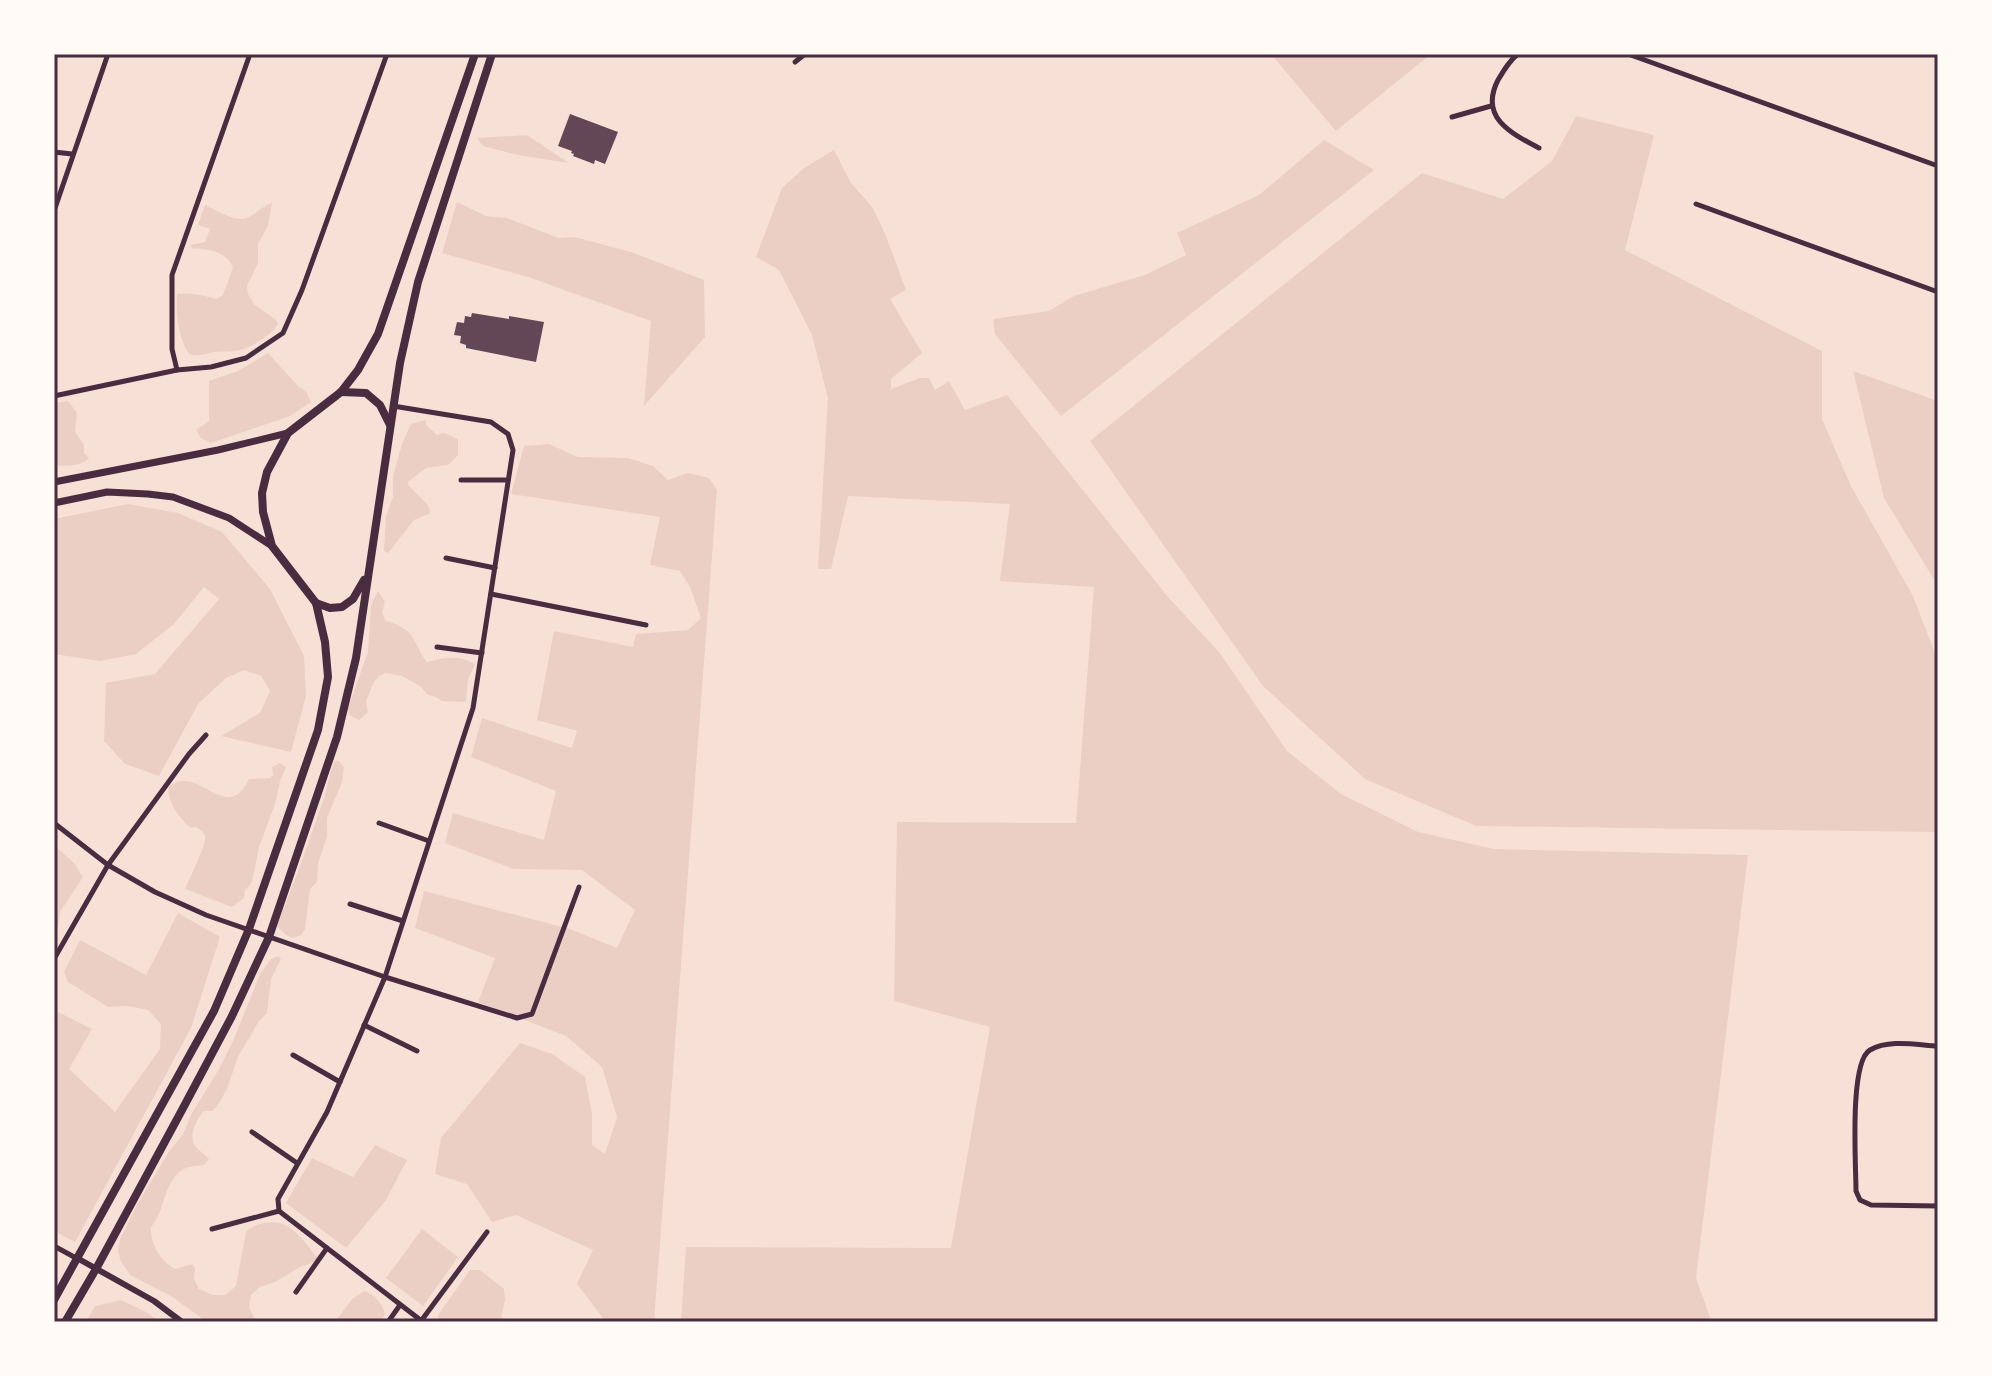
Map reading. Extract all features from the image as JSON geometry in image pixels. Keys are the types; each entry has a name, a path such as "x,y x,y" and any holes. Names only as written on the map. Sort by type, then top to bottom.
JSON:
{"main road":[{"path":"272,546 263,512 262,493 267,472 288,433 341,392 358,370 378,334 475,54"},
{"path":"65,1322 232,1016 269,937 337,737 356,658 400,363 418,282 492,54"},
{"path":"341,392 366,393 380,405 390,426"},
{"path":"54,482 288,433"},
{"path":"54,503 107,492 148,494 173,497 229,518 272,546 316,603 325,642 328,677 318,730 249,929 214,1011 54,1300"},
{"path":"316,603 330,608 342,607 353,599 367,576"}],"street":[{"path":"54,211 108,54"},
{"path":"177,370 172,349 172,275 250,54"},
{"path":"54,396 246,358 283,333 302,290 387,54"},
{"path":"795,62 805,54"},
{"path":"1518,54 1510,60 1496,84 1491,106 1499,121 1514,135 1539,148"},
{"path":"1628,54 1938,166"},
{"path":"1452,117 1491,106"},
{"path":"54,152 72,154"},
{"path":"1696,204 1938,292"},
{"path":"393,406 491,422 508,434 513,450 509,480 473,708 385,977 327,1112 278,1199 279,1211 422,1322 487,1232"},
{"path":"461,480 509,480"},
{"path":"446,558 495,568"},
{"path":"491,594 646,625"},
{"path":"437,647 482,653"},
{"path":"54,959 108,865 206,735"},
{"path":"54,823 108,865 155,892 206,915 385,977 517,1018 532,1014 579,887"},
{"path":"379,823 429,841"},
{"path":"350,904 403,921"},
{"path":"364,1025 417,1051"},
{"path":"1938,1046 1883,1045 1866,1052 1860,1062 1856,1082 1856,1191 1860,1200 1882,1206 1938,1206"},
{"path":"293,1055 340,1082"},
{"path":"252,1132 297,1163"},
{"path":"212,1229 279,1211"},
{"path":"54,1246 154,1301 182,1322"},
{"path":"296,1292 327,1248"},
{"path":"388,1322 400,1305"}],"shaded area":[{"path":"1271,54 1431,54 1336,131"},
{"path":"1576,116 1654,135 1625,250 1822,351 1822,419 1851,486 1913,596 1938,661 1938,832 1476,826 1365,779 1263,686 1090,441 1422,173 1503,199 1552,161"},
{"path":"527,135 569,163 483,146 477,138"},
{"path":"1324,140 1374,170 1061,416 995,334 993,319 1049,311 1074,296 1145,275 1186,255 1177,233 1259,195"},
{"path":"834,150 851,183 873,208 886,236 906,290 890,299 922,353 891,379 891,389 920,378 929,378 935,390 949,381 965,410 1007,395 1168,597 1220,653 1287,751 1341,794 1418,832 1494,849 1748,855 1696,1278 1710,1317 1708,1322 681,1322 686,1247 951,1248 990,1027 894,1001 897,822 1076,823 1094,587 1000,581 1010,504 848,496 831,569 818,569 828,398 812,335 779,270 756,257 782,188 804,168"},
{"path":"457,202 486,216 507,218 559,238 575,237 631,252 704,280 705,337 644,406 651,321 528,277 442,253"},
{"path":"272,203 268,226 258,244 258,263 247,286 254,304 278,324 261,340 240,350 189,354 178,325 177,294 217,299 223,295 233,267 221,254 192,249 190,245 205,242 210,229 198,225 205,205 233,218 244,219"},
{"path":"268,353 306,391 311,402 290,416 211,443 201,438 196,430 209,421 209,381 238,371"},
{"path":"1853,371 1938,401 1938,586 1884,498"},
{"path":"68,401 77,413 75,432 89,458 78,464 54,466 54,403"},
{"path":"426,420 426,425 437,435 444,433 458,439 458,455 448,465 426,468 408,482 430,511 414,520 388,553 384,551 386,516 393,497 393,476 402,444 411,424"},
{"path":"549,444 578,457 628,458 653,466 668,480 688,473 709,478 717,490 654,1322 606,1322 577,1284 593,1250 516,1215 492,1222 467,1184 435,1174 441,1138 520,1043 552,1054 585,1077 592,1114 592,1145 605,1154 617,1117 602,1067 566,1036 478,1002 495,958 415,928 424,891 570,929 617,948 635,910 582,870 514,869 445,843 453,813 544,840 556,791 471,757 482,718 572,748 577,731 537,720 554,631 633,647 636,634 688,630 701,618 690,587 680,571 650,565 660,517 511,494 524,446"},
{"path":"128,504 178,513 222,532 270,589 304,656 306,696 291,752 221,736 260,713 270,691 261,676 244,670 226,678 198,704 159,776 125,764 104,741 106,683 155,674 219,599 204,587 174,624 136,654 100,661 54,654 54,519"},
{"path":"378,591 385,602 382,612 385,620 408,632 427,662 457,658 475,664 468,679 466,702 442,701 402,676 386,673 374,682 366,701 368,712 359,720 349,715 348,708 368,652 371,605"},
{"path":"335,761 344,767 342,782 327,818 327,837 318,863 317,882 310,889 305,929 293,938 278,927 278,923"},
{"path":"280,763 286,767 259,847 252,882 244,898 232,907 185,889 201,854 205,836 178,815 170,798 169,786 180,781 190,782 225,797 234,796 242,791 249,779 270,778 273,775 272,767"},
{"path":"54,845 74,863 83,877 60,912 58,929 54,927"},
{"path":"178,913 220,937 191,1028 75,1242 54,1231 54,1138 57,1128 54,1124 54,1010 92,1029 69,1069 115,1112 160,1049 161,1024 148,1010 128,1006 108,1007 68,982 64,972 80,940 146,975"},
{"path":"278,956 281,959 271,979 267,1013 238,1057 218,1105 212,1111 204,1111 194,1126 194,1144 209,1159 204,1165 184,1169 172,1180 151,1233 154,1246 165,1261 175,1269 193,1264 194,1279 199,1289 213,1295 225,1295 236,1286 246,1232 252,1227 273,1222 289,1227 318,1258 260,1287 251,1295 249,1307 256,1322 207,1322 171,1296 130,1275 121,1262 118,1251 120,1239 138,1203 183,1134 219,1069 261,972 271,959"},
{"path":"375,1145 407,1160 386,1200 346,1248 286,1203 312,1158 353,1177"},
{"path":"422,1229 458,1257 423,1306 386,1278"},
{"path":"470,1270 480,1270 504,1289 501,1317 507,1322 439,1322 438,1315"},
{"path":"365,1291 383,1309 385,1313 381,1322 335,1322 352,1299"},
{"path":"121,1300 160,1322 86,1322 95,1306"}],"building":[{"path":"570,114 618,132 605,164 595,160 594,164 573,156 572,151 558,146"},
{"path":"472,313 544,322 536,362 466,348 460,343 461,336 454,335 457,322 464,323 465,316 471,317"}]}
